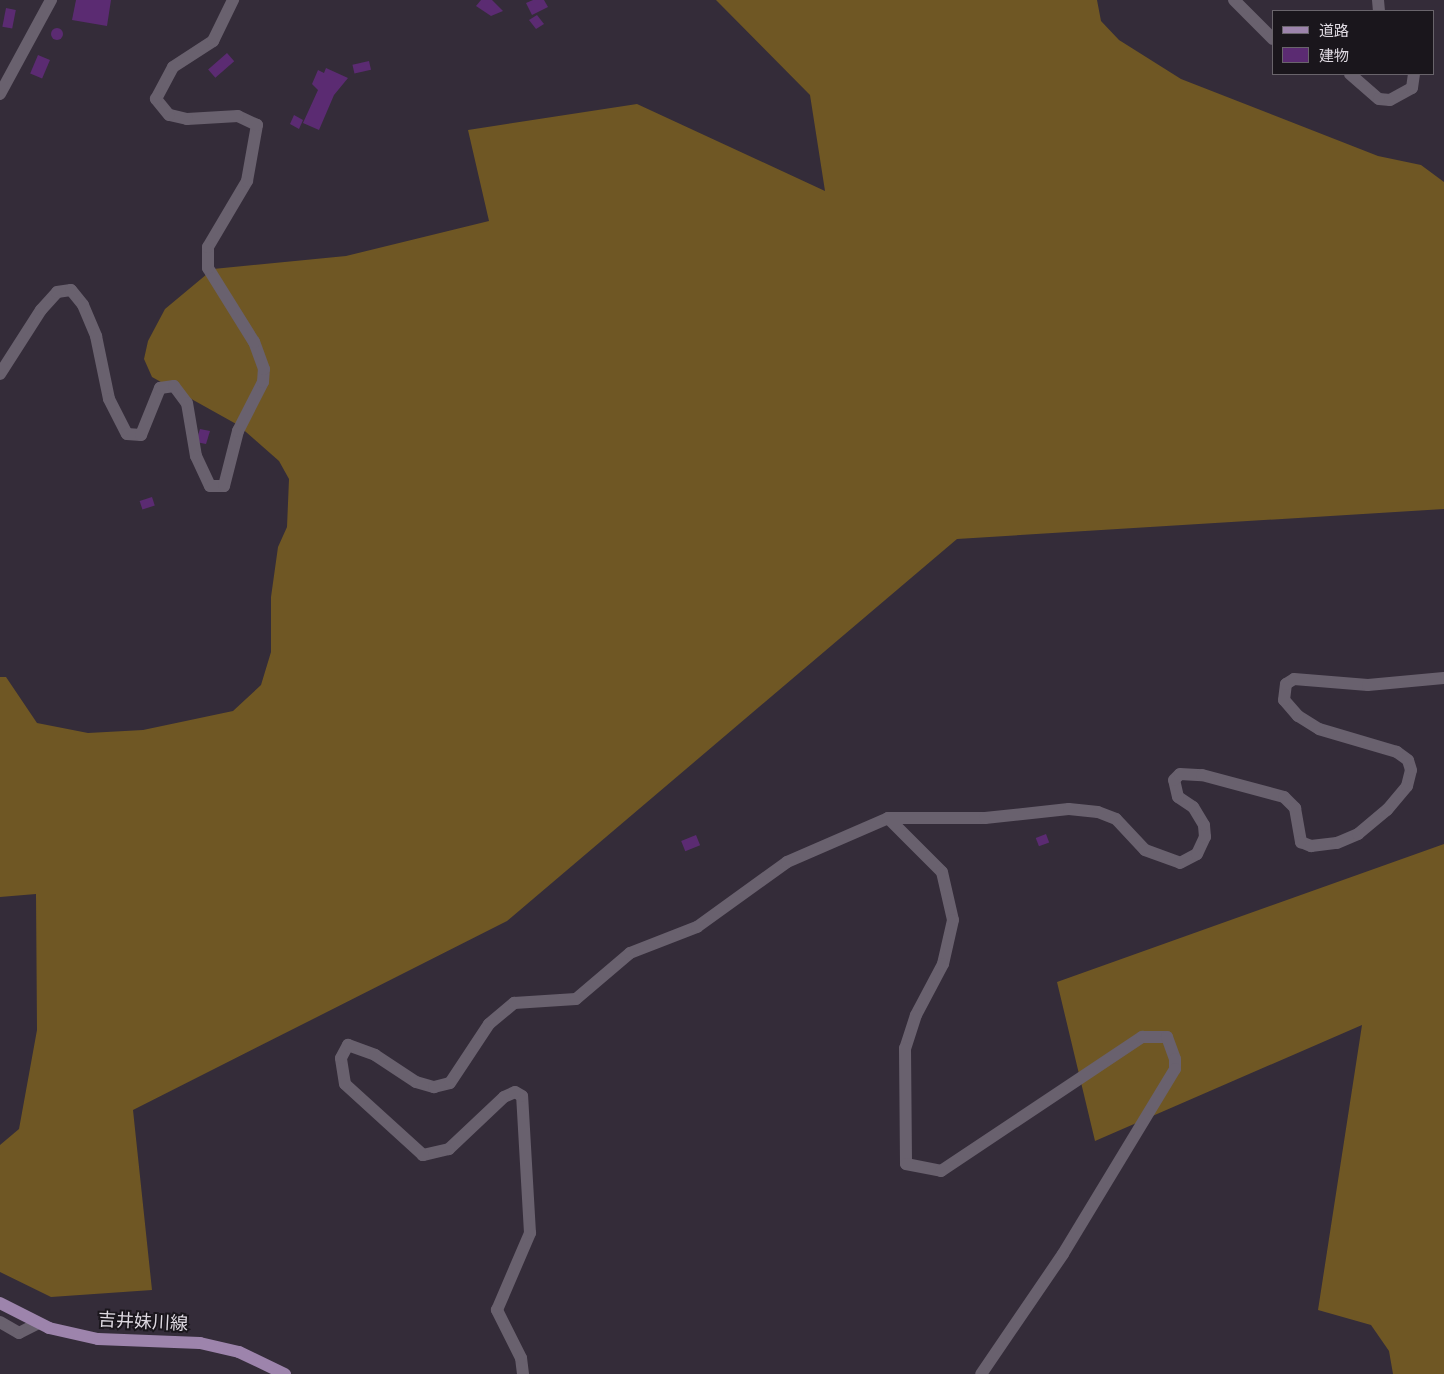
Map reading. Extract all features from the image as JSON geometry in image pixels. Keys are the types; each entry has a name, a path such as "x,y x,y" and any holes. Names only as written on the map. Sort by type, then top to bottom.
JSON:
{"main road":[{"name":"吉井妹川線","path":"0,1303 36,1324 98,1339 200,1343 239,1352 285,1374"}],"street":[{"path":"0,94 52,0"},
{"path":"0,374 41,310 57,292 71,290 83,305 96,336 109,399 127,434 141,434 160,388 174,386 187,403 196,456 210,486 224,486 238,431 263,382 264,369 254,342 208,268 208,247 247,181 257,125 238,116 187,119 169,115 156,99 173,67 213,41 233,0"},
{"path":"1234,0 1272,38"},
{"path":"1351,75 1379,99 1390,100 1412,88 1414,75"},
{"path":"523,1374 521,1358 497,1310 530,1233 522,1096 515,1092 504,1098 449,1149 423,1155 345,1084 343,1051 356,1045 416,1082 434,1087 450,1082 489,1024 514,1003 576,999 630,953 697,927 787,862 888,818 985,818 1069,809 1098,812 1116,819 1144,850 1180,863 1197,854 1205,837 1204,825 1193,807 1178,797 1174,780 1180,774 1202,775 1284,797 1295,808 1301,842 1311,846 1337,843 1358,834 1387,810 1407,786 1411,770 1408,760 1397,752 1319,728 1298,716 1284,700 1286,684 1294,679 1368,685 1444,678"},
{"path":"888,818 942,872 953,920 943,964 916,1015 906,1048 906,1164 941,1171 1142,1037 1167,1037 1175,1059 1175,1069 1063,1254 981,1374"},
{"path":"0,1322 19,1332 36,1324"}],"shaded area":[{"path":"716,0 1097,0 1101,21 1119,40 1181,79 1378,156 1421,165 1444,182 1444,509 957,539 507,921 133,1110 152,1290 51,1297 0,1272 0,1145 19,1129 37,1030 36,894 0,897 0,677 6,677 37,723 88,733 143,730 233,711 261,685 271,652 271,597 278,547 287,527 289,479 279,461 238,425 152,377 144,359 148,341 165,309 213,269 346,256 489,221 468,130 637,104 825,191 810,95"},
{"path":"1444,844 1444,1374 1393,1374 1389,1351 1371,1325 1318,1310 1362,1025 1095,1141 1057,982"}],"building":[{"path":"76,0 111,0 107,26 72,20"},
{"path":"481,0 492,0 503,11 491,16 476,6"},
{"path":"533,0 544,0 548,7 532,15 526,3"},
{"path":"6,8 16,10 12,29 2,27"},
{"path":"537,15 544,24 536,29 529,20"},
{"path":"55,28 59,28 63,34 59,40 55,40 51,36 51,32"},
{"path":"227,53 234,61 215,78 208,69"},
{"path":"38,55 50,60 42,78 30,73"},
{"path":"369,61 371,70 354,74 352,65"},
{"path":"326,68 348,78 334,95 319,130 303,123 318,90 312,84 318,70 324,73"},
{"path":"294,115 303,120 299,129 290,124"},
{"path":"200,429 210,431 206,444 196,442"},
{"path":"152,497 155,506 142,510 140,501"},
{"path":"1046,834 1049,842 1039,846 1036,838"},
{"path":"696,835 700,845 685,851 681,841"}]}
